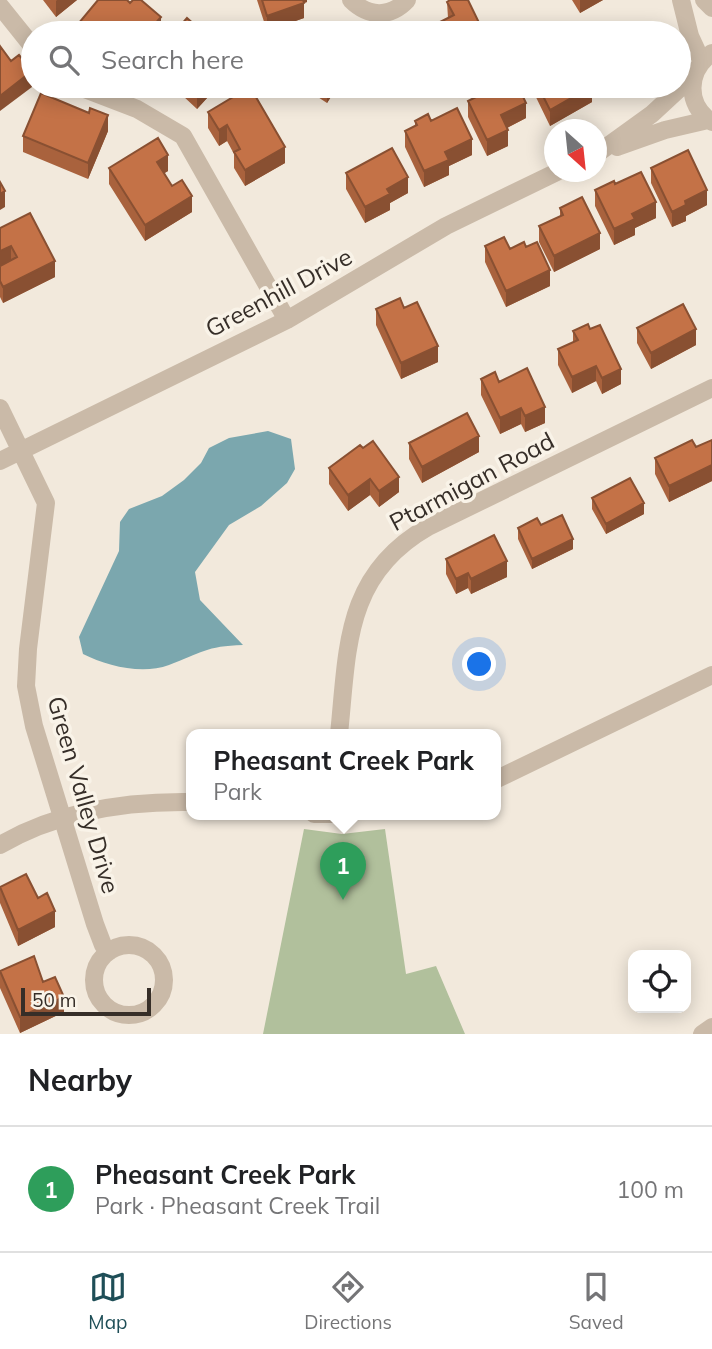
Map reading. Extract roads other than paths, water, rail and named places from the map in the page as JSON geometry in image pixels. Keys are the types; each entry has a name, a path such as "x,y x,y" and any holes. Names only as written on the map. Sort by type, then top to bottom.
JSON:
{"street":[{"path":"351,0 369,12 379,14 390,12 407,0"},
{"path":"681,0 686,21"},
{"path":"704,0 712,8"},
{"path":"0,6 21,32"},
{"path":"607,150 665,130 710,121 693,99 702,63 691,38"},
{"path":"108,98 137,109 183,136 287,320"},
{"path":"607,146 652,114 668,98"},
{"name":"Greenhill Drive","path":"0,461 287,320 446,226 544,178"},
{"name":"Ptarmigan Road","path":"340,729 353,620 369,581 396,549 428,527 712,388"},
{"name":"Green Valley Drive","path":"0,408 46,503 26,686 34,726 95,924 103,945 110,951"},
{"path":"501,777 712,675"},
{"path":"0,845 62,817 135,803 186,803"},
{"path":"702,1034 712,1027"}],"water":[{"path":"268,431 291,439 295,469 287,483 261,506 229,525 195,572 200,600 243,645 212,649 169,665 148,669 114,665 83,654 79,637 119,551 120,522 129,509 162,496 184,480 201,463 209,448 229,438"}],"place":[{"name":"Pheasant Creek Park","path":"343,900"}]}
